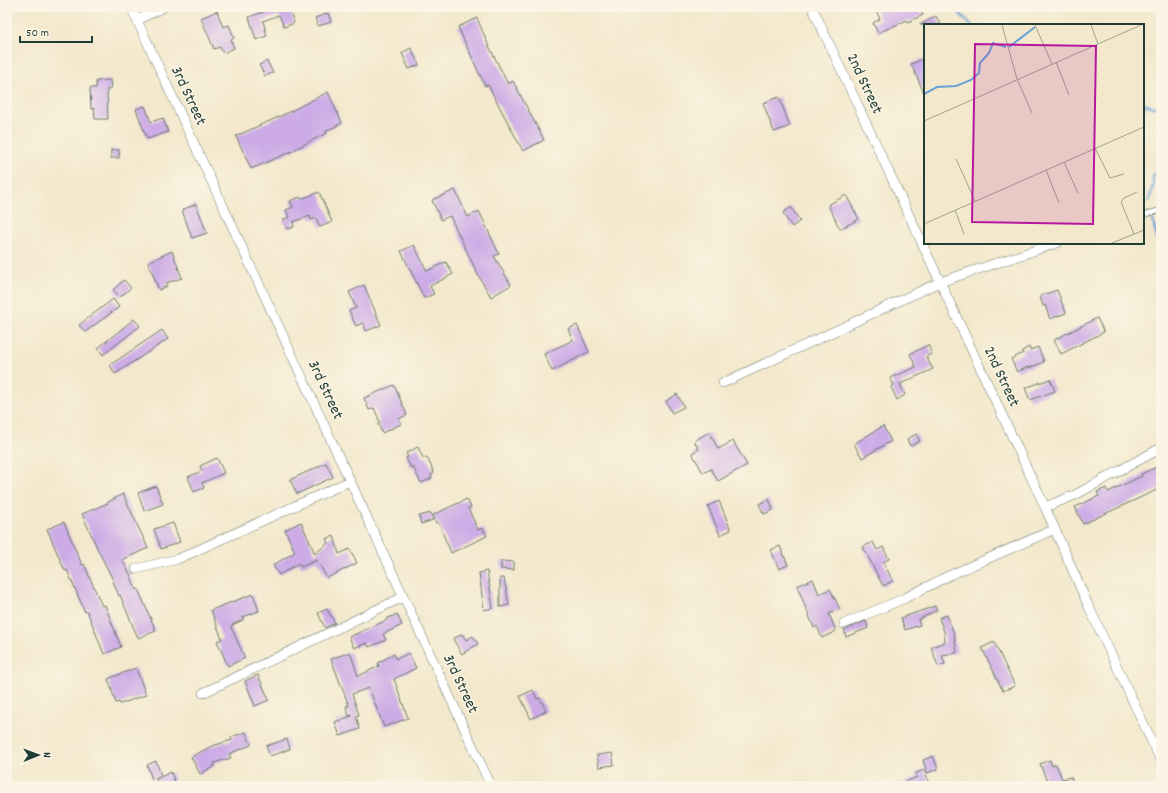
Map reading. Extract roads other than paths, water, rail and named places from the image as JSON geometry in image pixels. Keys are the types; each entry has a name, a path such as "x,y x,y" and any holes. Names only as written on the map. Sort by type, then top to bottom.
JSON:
{"street":[{"name":"3rd Street","path":"131,7 491,786"},
{"path":"137,20 164,7"},
{"name":"2nd Street","path":"812,7 1045,507 1088,605 1161,761"},
{"path":"723,383 940,282 1054,244"},
{"path":"1045,507 1075,495 1161,448"},
{"path":"136,569 178,559 350,481"},
{"path":"844,624 905,598 948,576 1055,529"},
{"path":"203,694 403,597"}],"lane":[{"path":"1144,215 1161,210"}],"waterway":[{"path":"954,7 970,24"},
{"path":"1144,104 1161,109"},
{"path":"1149,201 1153,186 1153,177 1161,166"},
{"path":"1153,221 1159,246 1161,248"}]}
